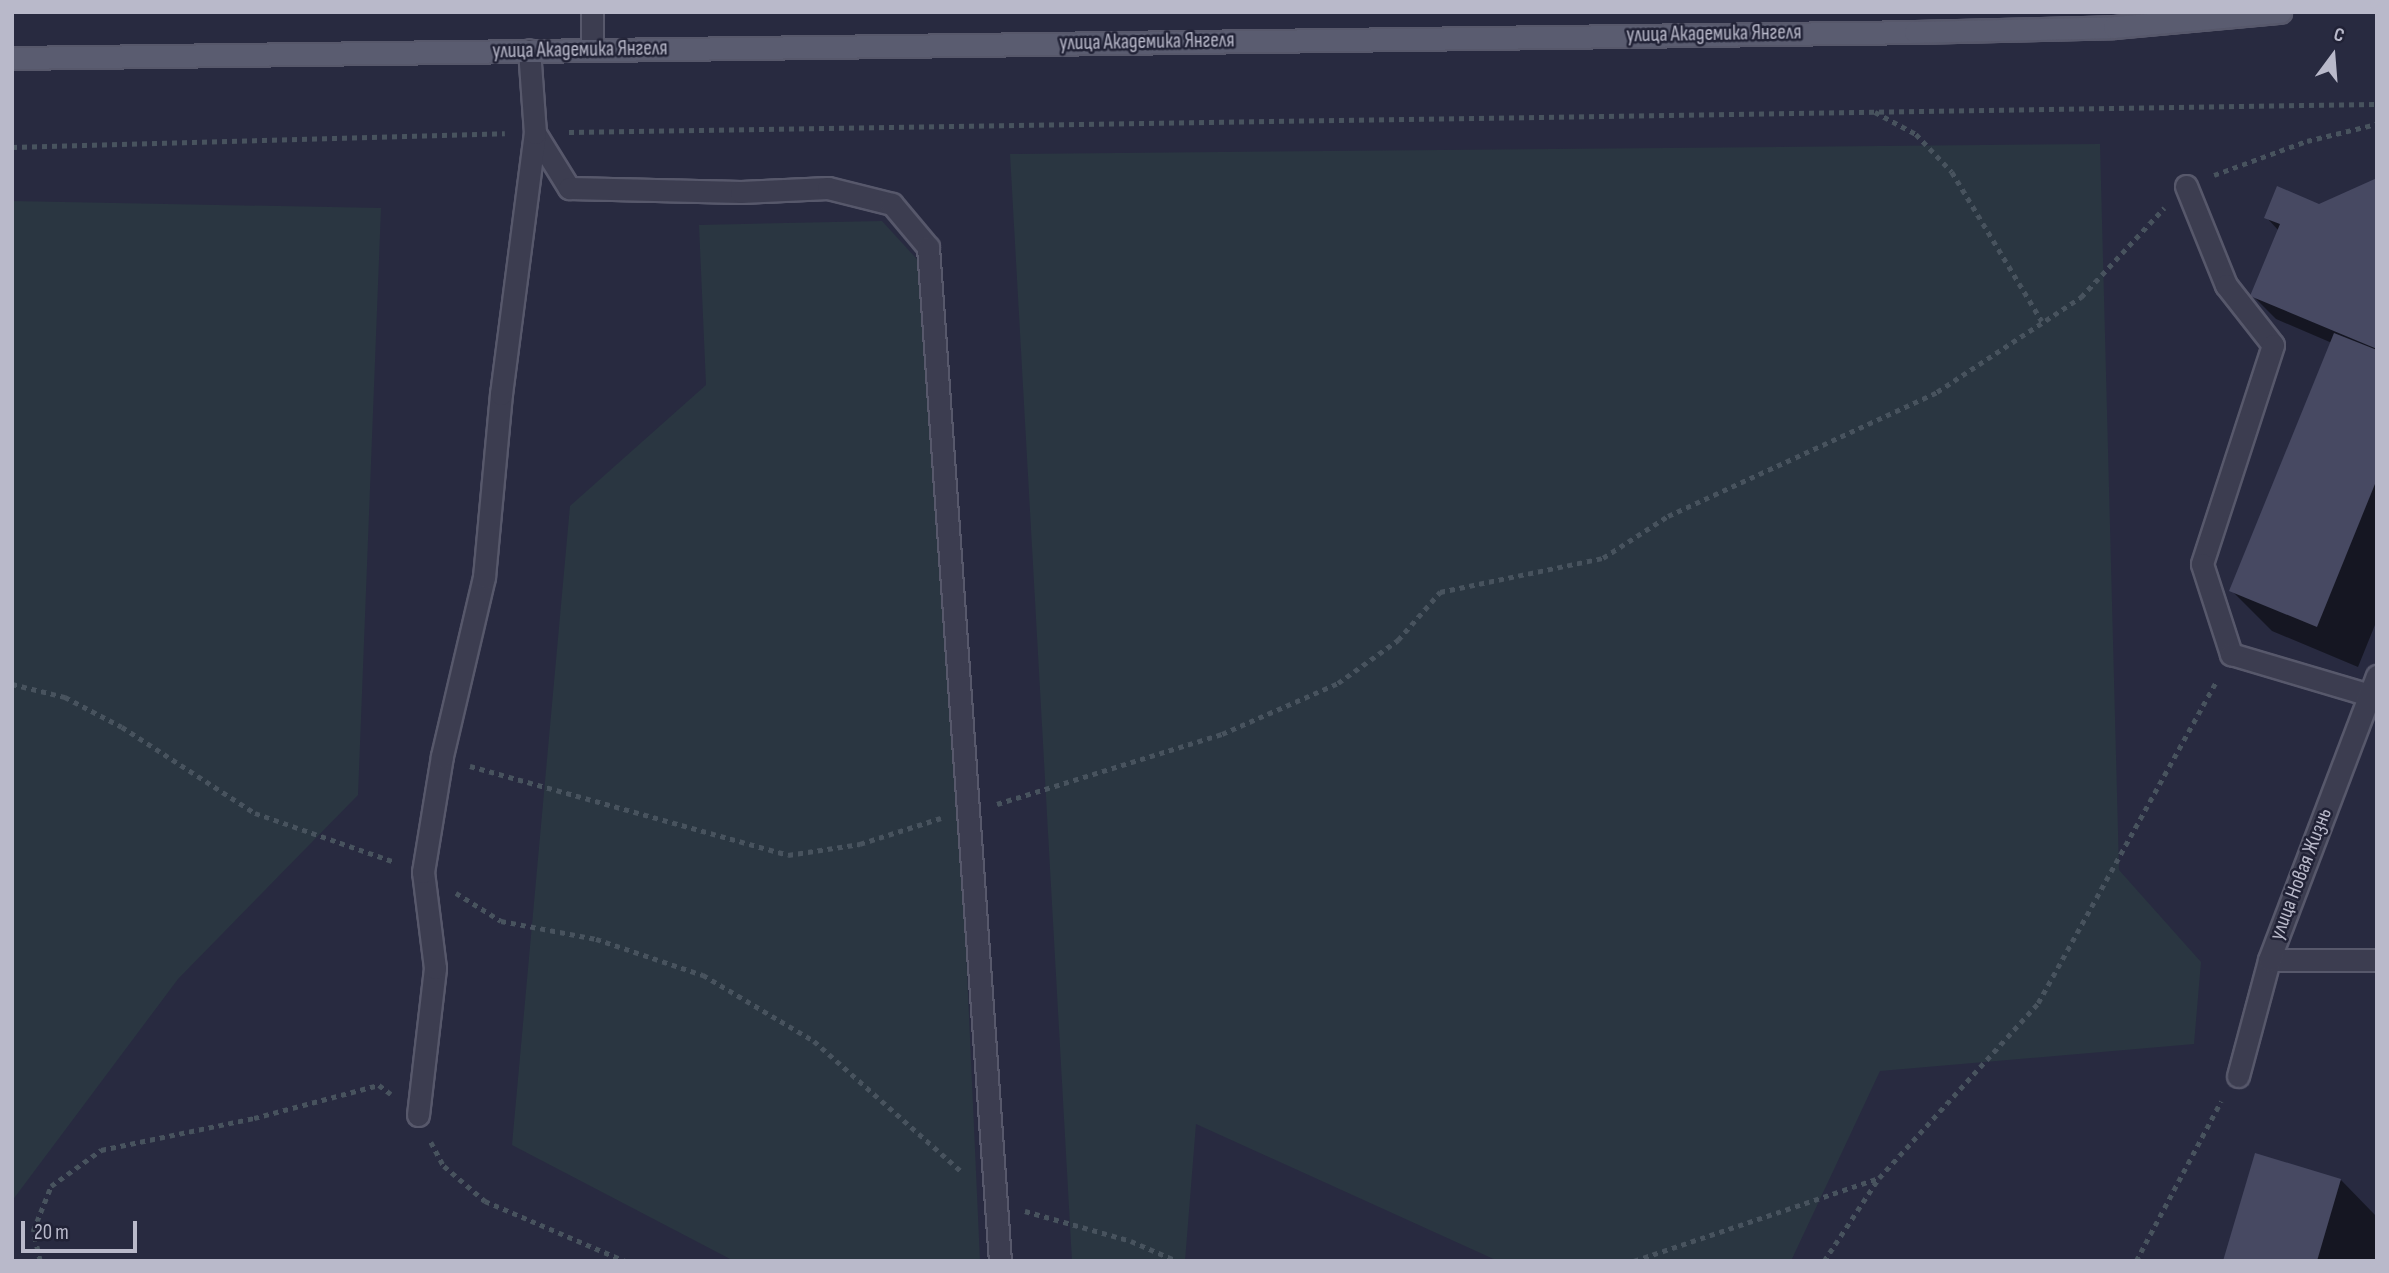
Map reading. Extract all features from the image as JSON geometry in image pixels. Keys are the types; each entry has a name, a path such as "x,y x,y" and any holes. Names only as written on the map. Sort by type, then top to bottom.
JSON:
{"main road":[{"name":"улица Академика Янгеля","path":"12,58 2021,29 2114,27 2280,12"}],"street":[{"path":"592,12 592,49"},
{"path":"418,1115 435,968 423,872 442,756 484,577 501,394 535,133 529,50"},
{"path":"535,133 569,188 741,192 828,188 892,204 928,247 971,811 1000,1261"},
{"path":"2186,186 2226,285 2273,345 2202,564 2231,654 2373,686"},
{"name":"улица Новая Жизнь","path":"2238,1076 2269,960 2373,686"},
{"path":"2269,960 2377,960"}],"path":[{"path":"12,147 535,133 2377,104"},
{"path":"1874,112 1916,134 1952,172 2042,321"},
{"path":"442,756 558,793 788,855 860,844 1106,774 1222,734 1338,683 1398,640 1440,592 1603,558 1668,516 1937,392 2081,297 2186,186 2307,141 2377,124"},
{"path":"1824,1261 1879,1178 2039,1003 2231,654"},
{"path":"12,684 65,697 122,727 255,813 423,872 501,921 596,939 703,975 814,1041 996,1203 1132,1241 1177,1261"},
{"path":"2137,1261 2206,1122 2238,1076"},
{"path":"40,1261 33,1231 51,1186 101,1150 254,1118 379,1085 418,1115 444,1167 485,1201 625,1261"},
{"path":"1634,1261 1879,1178"}],"shaded area":[{"path":"2100,144 2119,870 2201,962 2194,1044 1880,1071 1791,1261 1498,1261 1196,1124 1185,1261 1072,1261 1010,154"},
{"path":"12,201 381,208 358,795 178,979 12,1201"},
{"path":"882,221 936,280 980,1261 734,1261 512,1145 570,506 706,385 699,225"}],"building":[{"path":"2377,178 2377,349 2250,296 2280,224 2264,218 2277,186 2319,204"},
{"path":"2334,333 2377,350 2377,479 2317,627 2229,591"},
{"path":"2255,1153 2341,1179 2317,1261 2223,1261"}]}
